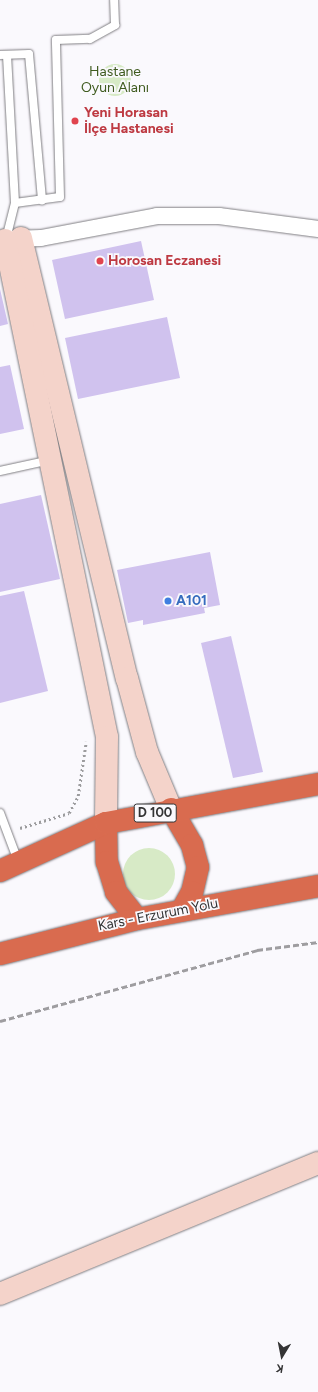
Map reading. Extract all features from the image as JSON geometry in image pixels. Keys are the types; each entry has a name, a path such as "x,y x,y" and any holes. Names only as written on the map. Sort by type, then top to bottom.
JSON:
{"highway":[{"name":"D 100","path":"9,867 106,824 171,809 318,784"},
{"path":"171,809 192,845 198,866 192,892 182,910"},
{"path":"106,824 107,862 116,892 137,919"},
{"name":"Kars - Erzurum Yolu","path":"0,954 137,919 318,886"}],"street":[{"path":"171,809 147,752 20,268 9,240 157,216 219,216 318,230"},
{"path":"20,268 51,459 108,737 106,824"},
{"path":"0,1294 318,1163"}],"lane":[{"path":"15,203 60,197 56,40 90,39 115,25 114,0"},
{"path":"9,240 15,203 4,55 29,54 42,200"},
{"path":"0,471 51,459"},
{"path":"0,813 6,833 9,867"}],"path":[{"path":"6,833 69,813 78,796 84,742 108,737"}],"green space":[{"name":"Hastane Oyun Alanı","path":"112,64 118,64 128,71 131,80 130,86 124,93 118,96 112,96 102,89 99,83 99,77 106,67"},
{"path":"149,848 159,850 167,856 173,864 175,874 173,884 167,892 159,898 149,900 139,898 131,892 125,884 123,874 125,864 131,856 139,850"}],"building":[{"path":"141,241 154,300 65,319 52,260"},
{"path":"0,289 8,324 0,326"},
{"path":"167,317 180,378 78,399 65,338"},
{"path":"10,365 24,429 0,434 0,367"},
{"path":"41,495 60,579 0,592 0,504"},
{"path":"210,552 220,605 204,608 205,613 143,625 143,620 128,623 117,570"},
{"path":"24,591 48,691 0,703 0,596"},
{"path":"231,636 263,772 233,778 201,643"}],"railway":[{"path":"0,1021 257,950 318,942"}],"place":[{"name":"Yeni Horasan İlçe Hastanesi","path":"75,121"},
{"name":"Horosan Eczanesi","path":"100,261"},
{"name":"A101","path":"168,601"}]}
